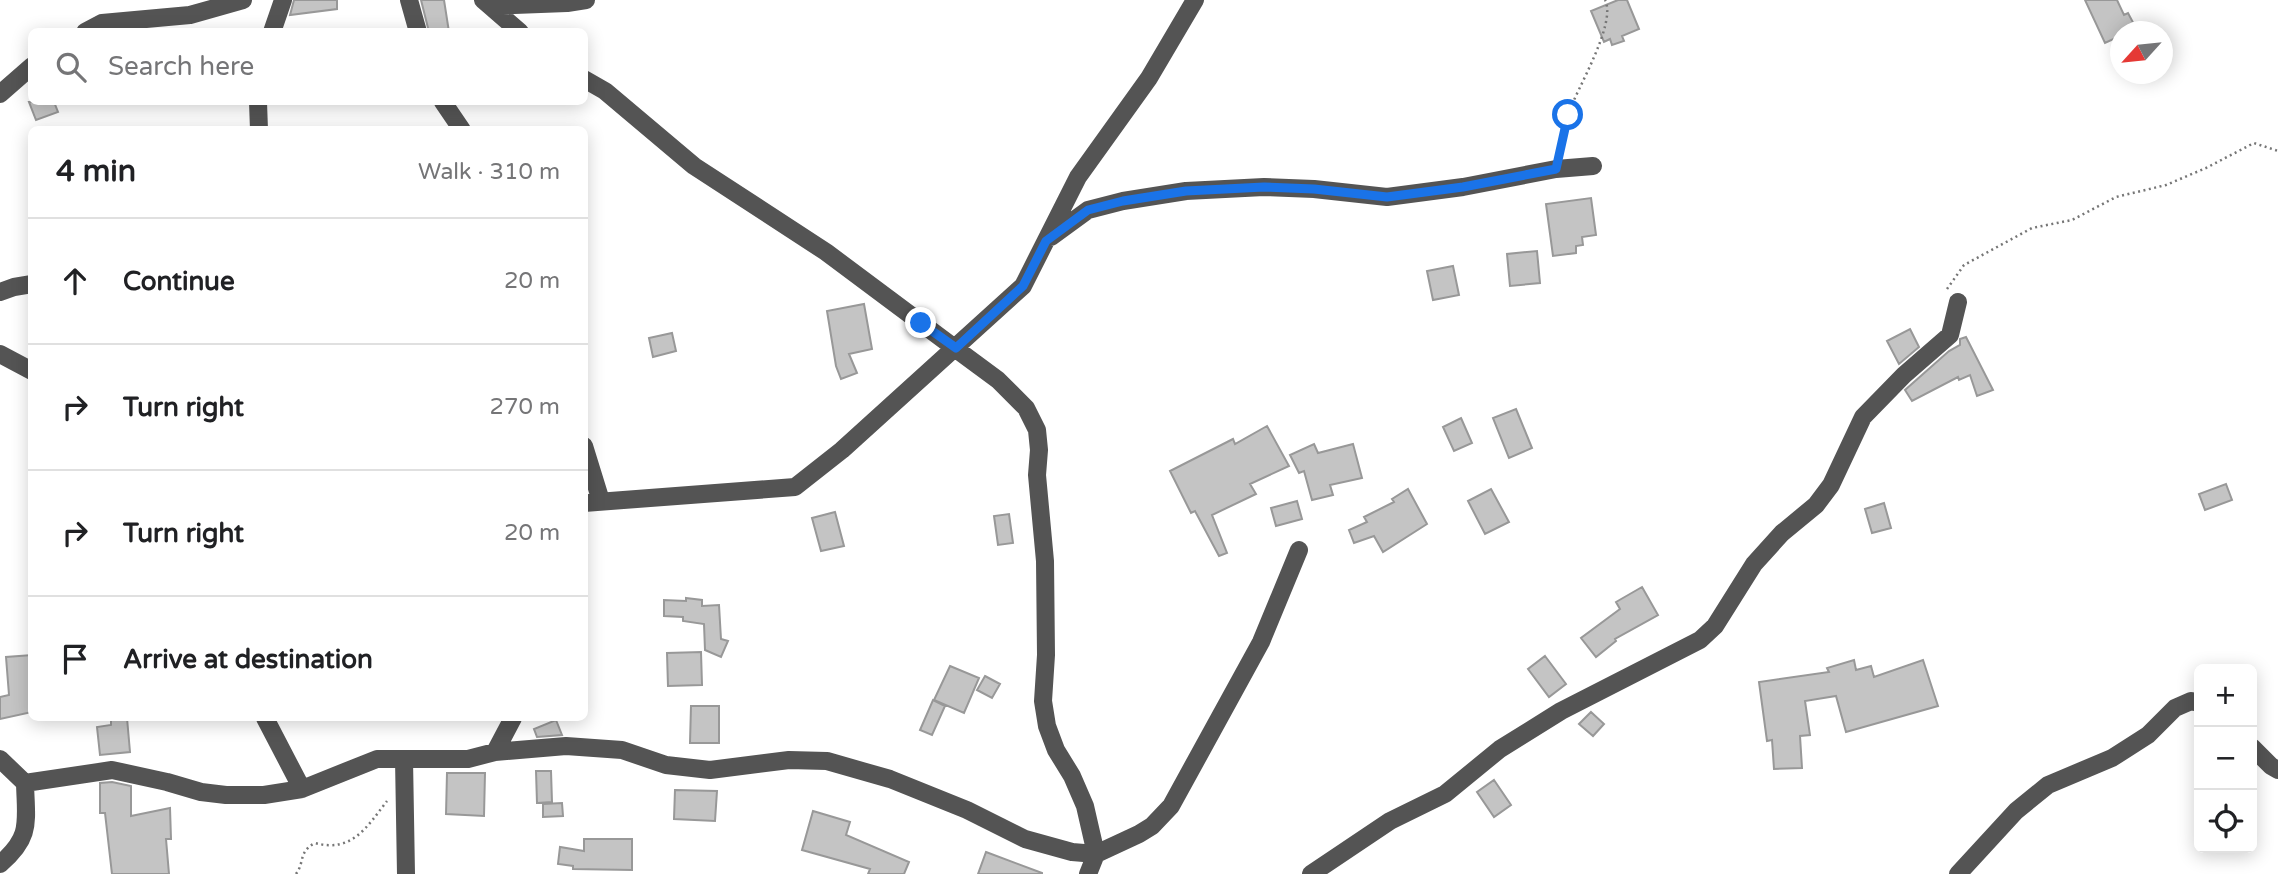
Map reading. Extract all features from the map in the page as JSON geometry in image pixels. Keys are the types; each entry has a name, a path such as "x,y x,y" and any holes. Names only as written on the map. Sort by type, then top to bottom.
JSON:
{"street":[{"path":"93,28 102,23 190,15 243,0"},
{"path":"273,28 283,0"},
{"path":"409,0 417,28"},
{"path":"486,3 567,4 586,0"},
{"path":"588,471 593,502 795,487 842,450 1023,286 1077,177 1149,78 1195,0"},
{"path":"486,3 515,28"},
{"path":"0,94 28,70"},
{"path":"588,81 605,91 694,166 826,253 956,348 998,380 1026,408 1037,430 1039,450 1038,487 1045,561 1046,655 1043,701 1047,726 1056,750 1072,776 1085,806 1096,854 1087,874"},
{"path":"258,105 259,126"},
{"path":"445,105 459,126"},
{"path":"1046,241 1088,210 1123,201 1186,191 1264,187 1387,197 1463,187 1556,169 1593,166"},
{"path":"0,292 14,286 28,284"},
{"path":"1311,874 1390,821 1445,794 1500,749 1561,711 1700,640 1715,626 1754,564 1782,533 1816,506 1831,485 1863,417 1904,375 1950,335 1958,302"},
{"path":"0,354 28,370"},
{"path":"25,783 112,770 201,792 226,795 264,794 302,789 377,759 468,759 495,752 566,746 622,750 666,765 710,770 789,760 827,761 890,779 967,810 1025,839 1072,852 1096,854 1152,826 1171,806 1261,642 1299,550"},
{"path":"1958,874 2016,811 2048,785 2112,758 2148,735 2175,708 2194,702"},
{"path":"267,721 302,789"},
{"path":"495,752 511,721"},
{"path":"2257,752 2278,770"},
{"path":"0,759 25,783 26,831 15,852 0,864"},
{"path":"404,759 406,874"}],"path":[{"path":"1556,169 1568,115 1602,37 1608,6 1605,0"},
{"path":"1958,302 1943,296 1951,280 1964,265 2032,228 2072,220 2116,197 2166,185 2254,143 2278,151"},
{"path":"296,874 303,853 309,846 315,843 327,847 343,844 353,838 366,828 404,783"}],"building":[{"path":"294,0 337,0 337,9 290,15"},
{"path":"421,0 444,0 448,28 428,28"},
{"path":"1618,0 1627,0 1639,29 1622,36 1624,41 1612,45 1610,39 1604,42 1591,11"},
{"path":"2085,0 2117,0 2124,15 2128,13 2132,21 2110,21 2110,41 2105,43"},
{"path":"30,105 55,105 58,112 36,120"},
{"path":"1591,198 1596,235 1582,237 1583,245 1576,246 1576,253 1553,256 1546,204"},
{"path":"1537,251 1540,283 1510,286 1507,254"},
{"path":"1453,266 1459,295 1433,300 1427,271"},
{"path":"864,304 872,349 849,354 857,373 841,379 836,366 827,311"},
{"path":"1910,329 1919,347 1899,364 1887,341"},
{"path":"672,333 676,351 653,357 649,338"},
{"path":"1966,337 1993,390 1977,396 1970,375 1959,380 1958,377 1912,401 1905,390 1949,351 1960,345 1960,339"},
{"path":"1516,409 1532,448 1509,458 1493,418"},
{"path":"1461,418 1472,443 1454,451 1443,427"},
{"path":"1267,426 1289,466 1250,484 1256,494 1212,515 1227,553 1219,556 1195,511 1191,513 1170,471 1233,439 1235,444"},
{"path":"1314,444 1318,453 1353,444 1362,478 1330,485 1333,495 1312,500 1304,471 1299,473 1290,455"},
{"path":"2226,484 2232,500 2205,510 2199,494"},
{"path":"1408,489 1427,524 1383,552 1374,536 1354,543 1349,530 1367,522 1364,517 1394,502 1392,499"},
{"path":"1491,489 1509,522 1485,534 1468,501"},
{"path":"1297,501 1302,519 1276,526 1271,508"},
{"path":"1884,503 1891,528 1872,533 1865,509"},
{"path":"835,512 844,546 821,551 812,518"},
{"path":"1009,514 1013,543 998,545 994,516"},
{"path":"1642,587 1658,615 1615,639 1616,641 1596,657 1581,638 1620,609 1616,602"},
{"path":"686,598 702,600 702,606 719,605 721,639 728,641 721,657 705,650 704,624 683,621 683,617 664,616 664,600 686,601"},
{"path":"701,652 702,685 668,686 667,653"},
{"path":"28,655 28,713 0,719 0,697 9,695 6,657"},
{"path":"1545,656 1566,684 1549,697 1528,669"},
{"path":"1854,660 1856,670 1871,666 1874,677 1923,660 1938,706 1846,732 1836,696 1805,701 1810,735 1800,736 1802,768 1774,769 1772,740 1767,741 1759,682 1829,672 1827,668"},
{"path":"950,666 979,678 964,713 934,700"},
{"path":"985,676 1000,684 992,698 977,690"},
{"path":"933,700 945,706 932,735 920,730"},
{"path":"691,706 719,706 719,743 690,743"},
{"path":"1591,712 1604,724 1593,736 1579,724"},
{"path":"111,721 127,721 130,752 100,755 97,727 111,725"},
{"path":"556,721 562,735 537,737 534,729"},
{"path":"536,771 551,771 552,802 537,803"},
{"path":"447,773 485,773 484,816 446,814"},
{"path":"1494,780 1511,805 1494,817 1477,792"},
{"path":"112,782 131,786 131,816 170,808 171,839 166,839 169,874 112,874 105,813 100,813 100,783"},
{"path":"675,790 717,791 715,821 674,819"},
{"path":"562,803 563,816 543,817 543,804"},
{"path":"813,811 850,822 846,835 909,862 904,874 868,874 870,869 802,850"},
{"path":"584,839 632,839 632,870 573,869 573,866 558,864 560,847 584,851"},
{"path":"986,852 1042,873 1042,874 978,874"}],"route":[{"path":"921,323 956,348 1023,286 1046,241 1088,210 1123,201 1186,191 1264,187 1387,197 1463,187 1556,169 1568,115"}]}
